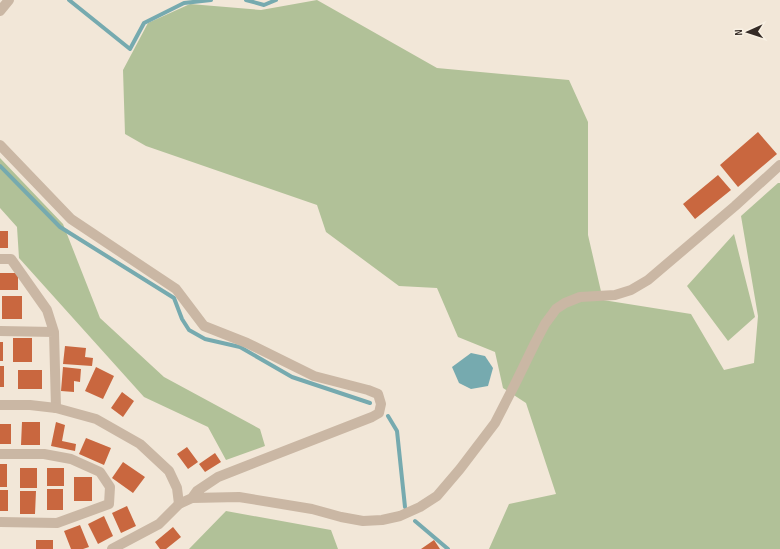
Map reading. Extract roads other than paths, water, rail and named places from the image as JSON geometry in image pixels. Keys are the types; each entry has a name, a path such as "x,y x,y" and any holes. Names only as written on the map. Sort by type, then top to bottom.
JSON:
{"street":[{"path":"0,12 9,0"},
{"path":"0,145 71,219 176,288 204,326 246,343 314,376 378,394 381,404 379,413 372,417 218,477 197,491 192,498"},
{"path":"112,549 159,524 179,504 192,498 239,497 312,509 363,521 382,520 400,516 420,507 437,496 495,424 545,324 556,309 565,303 580,297 615,295 631,290 648,280 735,206 780,165"},
{"path":"0,259 11,259 47,310 54,332 56,408"},
{"path":"0,332 54,332"},
{"path":"0,405 30,405 56,408 96,419 140,444 169,470 177,488 179,504"},
{"path":"0,454 44,454 71,459 100,472 110,487 109,504 57,523 0,522"}],"water":[{"path":"471,353 485,356 493,368 488,386 471,389 459,383 452,367"}],"waterway":[{"path":"69,0 130,49 144,23 184,3 211,0"},
{"path":"246,0 264,5 276,0"},
{"path":"0,166 60,227 174,298 182,319 189,330 205,339 240,347 292,377 370,403"},
{"path":"388,416 397,431 405,507"},
{"path":"415,521 448,549"}]}
